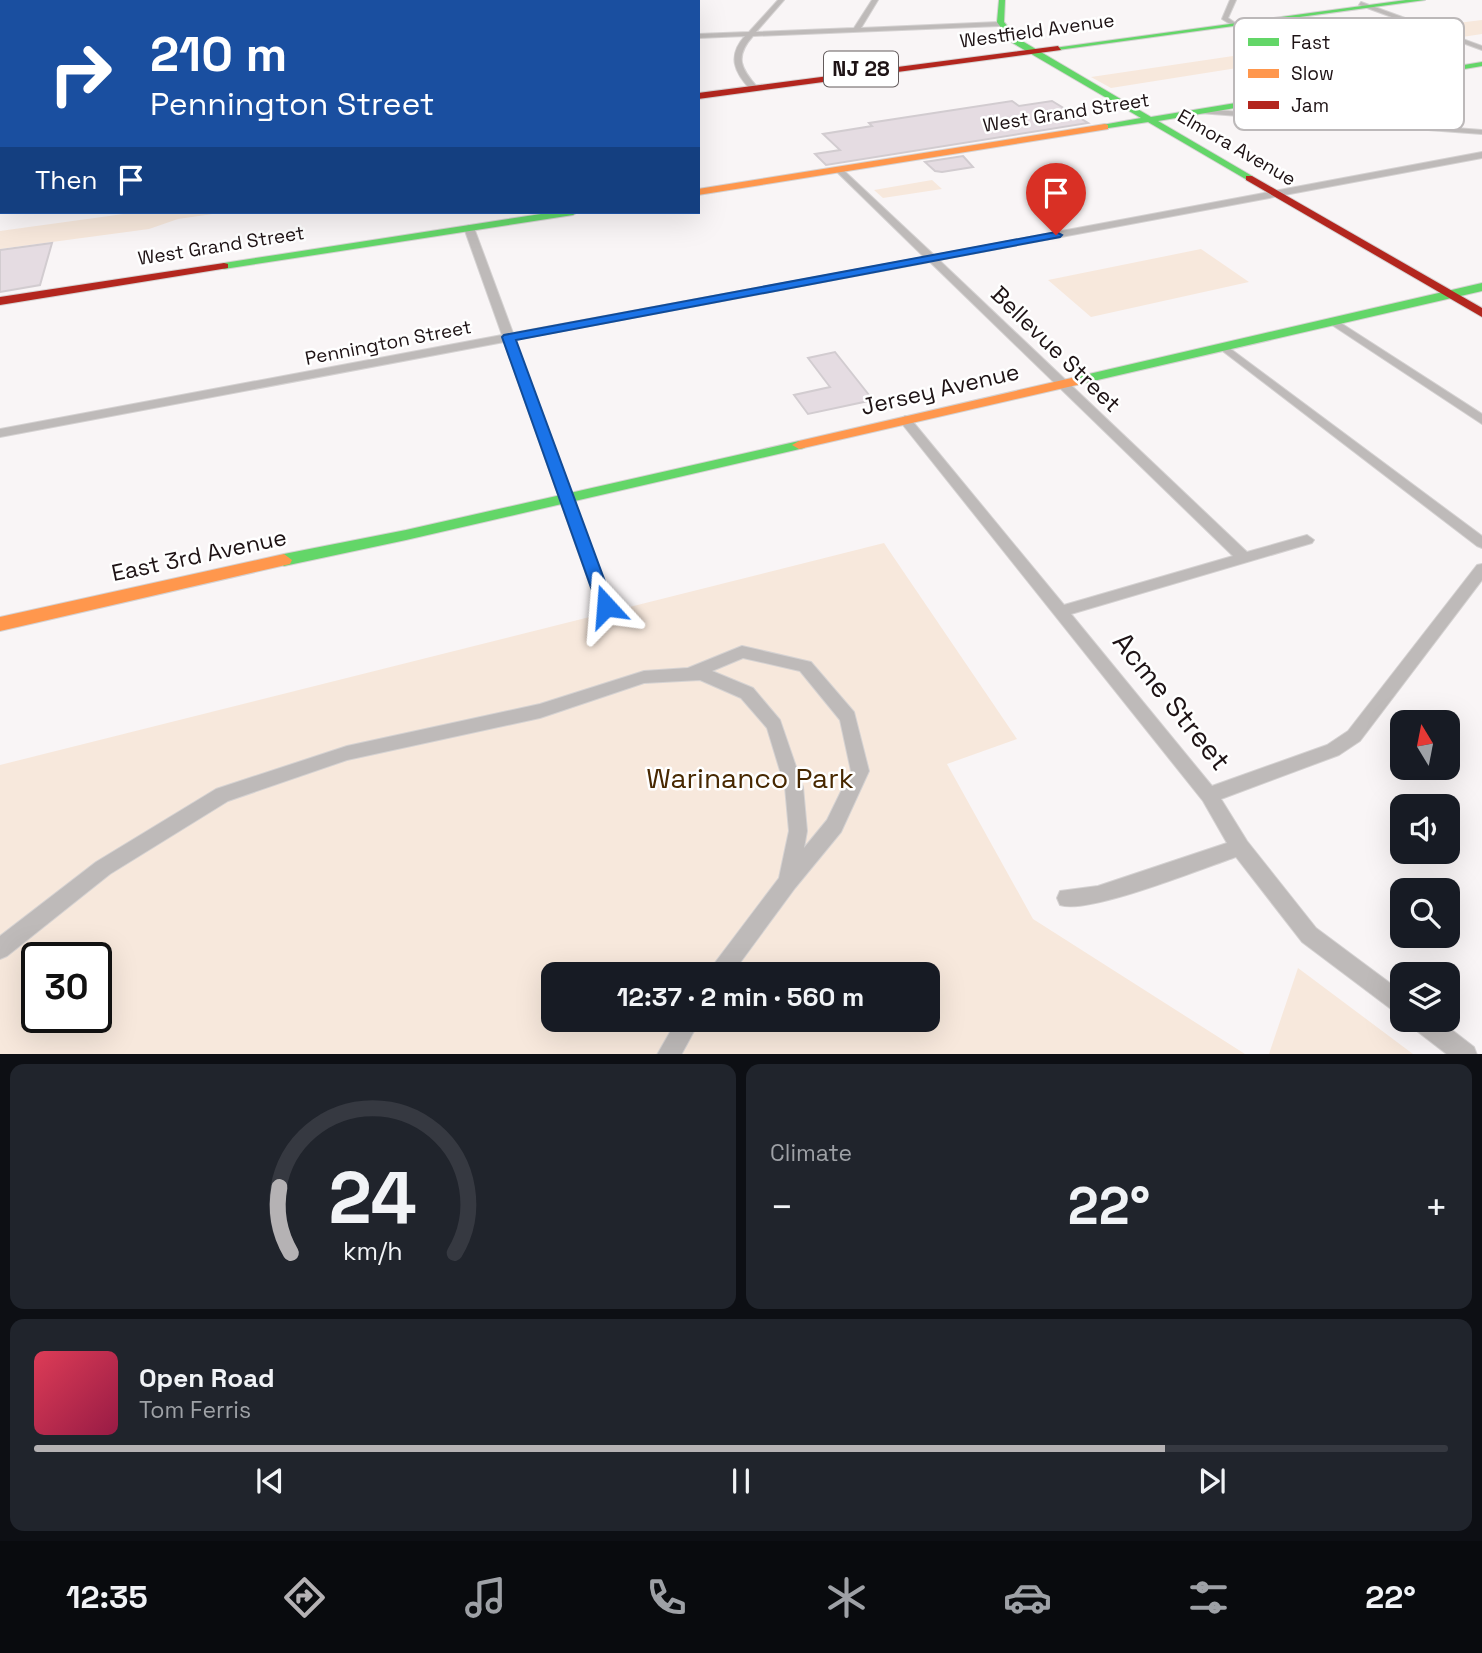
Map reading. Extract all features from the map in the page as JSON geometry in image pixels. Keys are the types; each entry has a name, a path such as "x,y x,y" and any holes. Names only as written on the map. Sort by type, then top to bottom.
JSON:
{"street":[{"path":"752,86 740,71 737,56 740,46 781,0"},
{"path":"857,29 875,0"},
{"path":"700,36 999,24 998,10 1002,0"},
{"path":"1231,23 1225,18 1233,0"},
{"name":"Westfield Avenue","path":"1365,5 1389,0"},
{"name":"Westfield Avenue","path":"1268,18 1422,0"},
{"path":"1365,5 1400,18"},
{"name":"Westfield Avenue","path":"700,93 1234,23"},
{"name":"Elmora Avenue","path":"999,24 1010,38 1027,50 1482,313"},
{"path":"1464,41 1482,48"},
{"name":"West Grand Street","path":"1464,67 1482,64"},
{"path":"1122,105 1234,113"},
{"name":"West Grand Street","path":"700,192 1234,106"},
{"path":"1455,130 1482,132"},
{"name":"Pennington Street","path":"0,433 1482,155"},
{"name":"Bellevue Street","path":"840,170 1244,558"},
{"name":"West Grand Street","path":"0,301 560,214"},
{"path":"469,228 606,606"},
{"name":"Jersey Avenue","path":"408,534 1482,287"},
{"path":"1332,321 1482,419"},
{"path":"1224,346 1482,543"},
{"name":"Acme Street","path":"905,421 1209,795 1240,847 1310,935 1390,996"},
{"name":"East 3rd Avenue","path":"0,624 243,568 408,534"},
{"path":"1062,611 1307,540"},
{"path":"1209,795 1333,750 1354,736 1482,569"},
{"path":"689,674 742,652 805,666 848,717 860,771 834,826 728,962"},
{"path":"0,949 103,868 222,794 347,753 540,711 643,677 701,674 747,693 775,725 794,786 798,831 788,882"},
{"path":"1068,898 1098,895 1240,847"},
{"path":"669,1054 682,1032"},
{"path":"1436,1032 1465,1054"}],"green space":[{"path":"1482,20 1482,34 1464,37 1464,22"},
{"path":"1234,56 1234,68 1111,88 1091,77"},
{"path":"932,180 942,189 883,198 874,190"},
{"path":"123,214 213,214 178,219 149,229 0,249 0,231"},
{"path":"1201,249 1249,282 1091,317 1048,280"},
{"name":"Warinanco Park","path":"884,543 1017,739 947,764 1033,919 1245,1054 0,1054 0,765"},
{"path":"1298,968 1413,1054 1269,1054"}],"building":[{"path":"1012,101 1019,106 1052,101 1088,123 826,165 815,154 840,150 823,134 872,126 869,123"},
{"path":"963,156 973,167 942,172 935,171 925,162"},
{"path":"52,243 40,285 0,292 0,250"},
{"path":"835,352 873,400 808,414 794,395 830,387 808,358"}],"traffic: fast":[{"path":"1002,0 1000,22 1005,32 1014,40 1249,178"},
{"path":"1286,18 1422,0"},
{"path":"1058,48 1234,25"},
{"path":"1464,67 1482,64"},
{"path":"1105,127 1234,105"},
{"path":"224,266 560,214"},
{"path":"1076,381 1482,287"},
{"path":"284,560 406,535 799,445"}],"traffic: slow":[{"path":"700,192 1105,127"},
{"path":"799,445 1076,381"},
{"path":"0,624 284,560"}],"traffic: jam":[{"path":"700,96 1058,48"},
{"path":"1249,178 1482,313"},
{"path":"0,301 224,266"}],"route":[{"path":"606,606 508,337 1056,235"}]}
